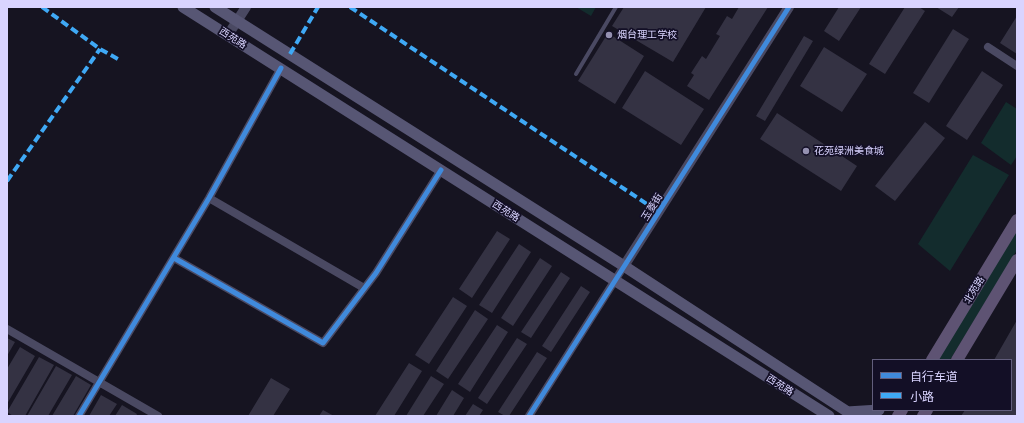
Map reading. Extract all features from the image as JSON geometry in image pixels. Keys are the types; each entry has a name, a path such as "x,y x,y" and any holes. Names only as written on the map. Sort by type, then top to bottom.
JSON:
{"main road":[{"name":"西苑路","path":"183,7 829,416"},
{"name":"西苑路","path":"215,7 624,266 850,414"},
{"name":"北苑路","path":"933,359 1017,220"},
{"path":"958,359 1017,260"},
{"path":"850,414 872,411"}],"street":[{"path":"228,35 246,7"},
{"name":"玉菱街","path":"528,416 789,7"},
{"path":"988,47 1017,66"},
{"path":"80,416 209,198 281,68"},
{"path":"174,258 323,343 349,311 376,273 441,170"},
{"path":"209,198 364,288"},
{"path":"7,329 158,416"}],"lane":[{"path":"576,74 616,7"}],"green space":[{"path":"576,7 596,7 591,16"},
{"path":"1006,102 1017,109 1017,156 1011,165 981,143"},
{"path":"973,155 1009,175 950,271 918,244"},
{"path":"1017,229 1017,250 951,359 938,359"}],"building":[{"path":"624,7 706,7 673,62 612,26"},
{"path":"739,7 768,7 709,100 687,86 694,75 691,73 702,56 706,59 720,36 716,34 727,16 732,19"},
{"path":"839,7 861,7 839,41 824,31"},
{"path":"905,7 919,7 925,11 885,74 869,64"},
{"path":"936,7 959,7 952,17"},
{"path":"1017,16 1017,54 1000,43"},
{"path":"953,29 969,39 929,103 913,93"},
{"path":"608,33 644,56 615,104 578,81"},
{"path":"804,36 813,41 765,121 756,116"},
{"path":"824,47 867,74 842,112 800,86"},
{"path":"645,71 704,109 681,145 622,108"},
{"path":"982,71 1003,85 967,140 946,126"},
{"path":"777,113 857,166 841,191 760,139"},
{"path":"925,122 945,138 895,201 875,186"},
{"path":"497,231 510,239 472,298 459,289"},
{"path":"519,244 531,252 492,313 479,305"},
{"path":"540,258 552,266 513,326 501,318"},
{"path":"561,272 570,278 531,338 521,332"},
{"path":"581,286 590,292 551,352 542,346"},
{"path":"453,297 467,306 429,364 415,355"},
{"path":"475,310 488,319 448,379 436,371"},
{"path":"1017,320 1017,416 961,416 964,411 1012,411 1012,359 995,359"},
{"path":"497,325 508,332 470,392 458,384"},
{"path":"7,338 15,342 7,356"},
{"path":"517,338 527,344 487,404 478,398"},
{"path":"20,347 35,356 7,404 7,369"},
{"path":"537,352 547,358 509,416 505,416 498,412"},
{"path":"39,357 54,365 25,416 13,416 7,412"},
{"path":"409,363 422,371 394,416 375,416"},
{"path":"56,366 72,375 48,416 27,416"},
{"path":"76,376 91,385 73,416 52,416"},
{"path":"431,376 444,384 423,416 406,416"},
{"path":"271,378 290,389 273,416 248,416"},
{"path":"452,390 464,398 453,416 436,416"},
{"path":"101,395 117,404 109,416 89,416"},
{"path":"473,404 483,410 479,416 465,416"},
{"path":"122,405 137,414 136,416 115,416"},
{"path":"323,410 334,416 319,416"}],"marked path":[{"path":"42,7 100,49 118,59"},
{"path":"290,54 318,7"},
{"path":"350,7 659,212"},
{"path":"7,181 100,49"}],"cycle path":[{"path":"529,416 789,7"},
{"path":"79,416 209,198 281,68"},
{"path":"174,258 323,343 376,273 441,170"}],"place":[{"name":"烟台理工学校","path":"609,35"},
{"name":"花苑绿洲美食城","path":"806,151"}]}
